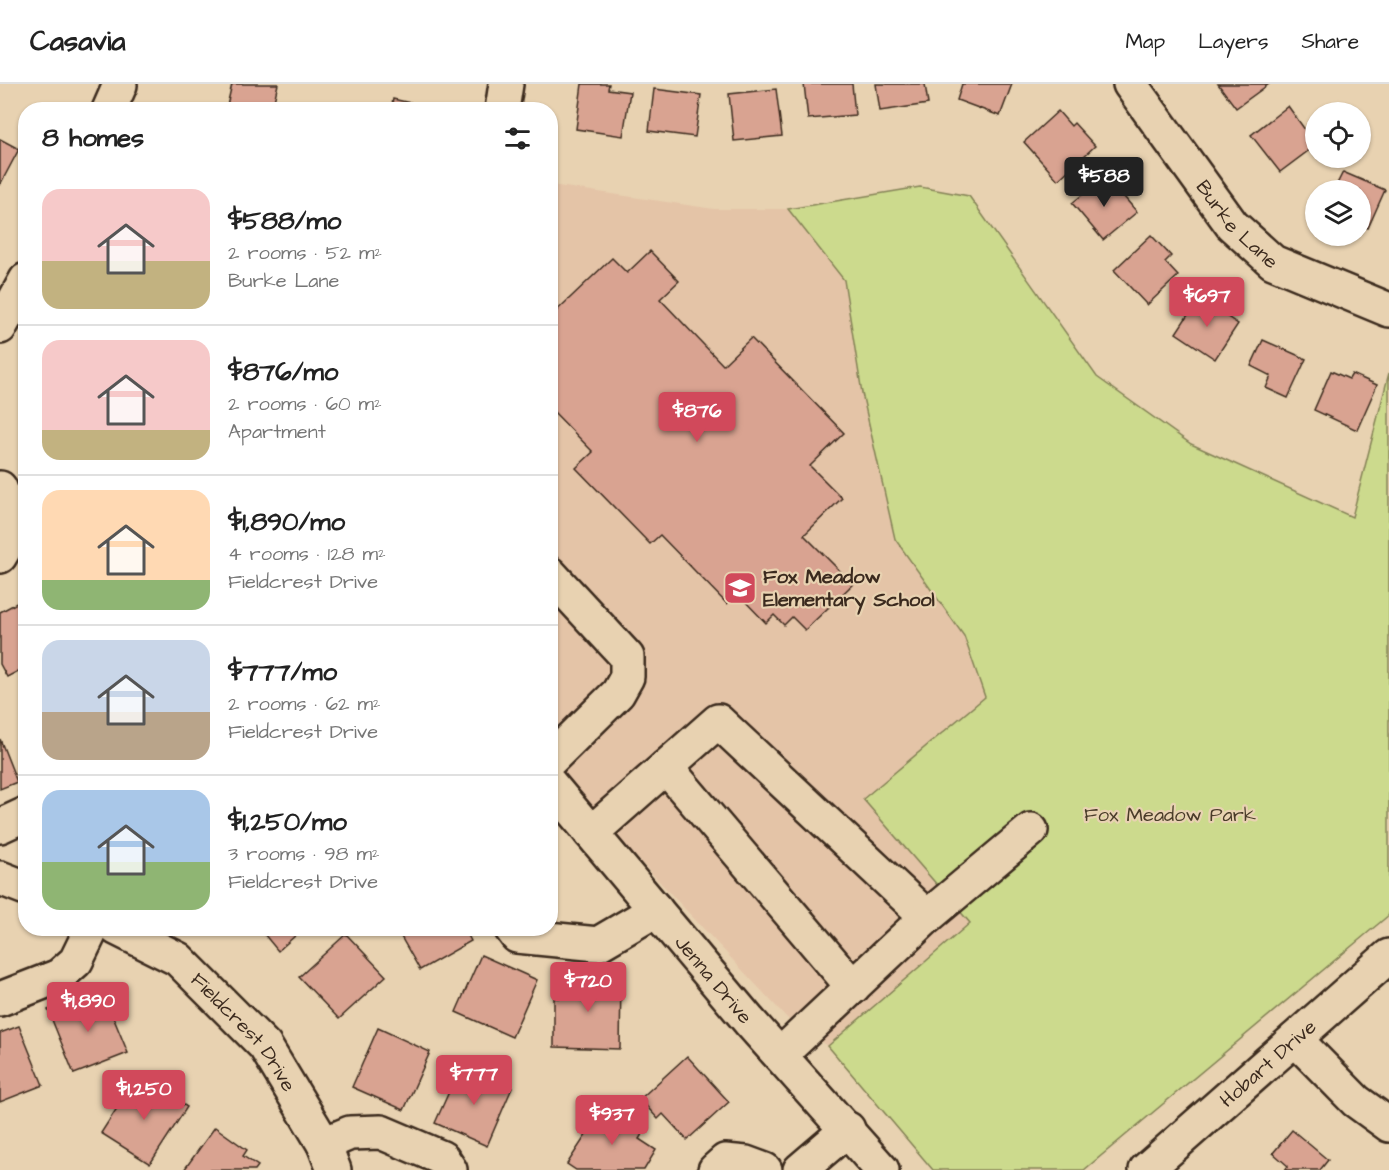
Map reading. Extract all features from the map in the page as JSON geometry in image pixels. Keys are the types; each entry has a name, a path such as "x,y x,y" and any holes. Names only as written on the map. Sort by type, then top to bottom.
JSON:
{"street":[{"path":"503,102 506,84"},
{"name":"Burke Lane","path":"1130,84 1232,225 1273,262 1389,310"},
{"path":"113,102 120,85"},
{"path":"0,327 18,286"},
{"path":"0,488 12,516 5,549 0,556"},
{"path":"558,583 627,657 627,677 618,693 558,752"},
{"path":"591,833 718,721 927,917"},
{"path":"666,767 853,987"},
{"name":"Jenna Drive","path":"558,794 780,1055 882,1170"},
{"path":"0,826 18,818"},
{"path":"780,1055 927,917 1031,830"},
{"path":"0,878 18,885"},
{"path":"518,936 598,944 656,910"},
{"path":"0,999 59,976 76,961 88,936"},
{"name":"Fieldcrest Drive","path":"136,936 178,958 265,1046 329,1157"},
{"name":"Hobart Drive","path":"1146,1170 1389,956"},
{"path":"1295,1039 1356,1101 1389,1125"},
{"path":"800,1170 848,1129"},
{"path":"329,1157 350,1133 381,1132 442,1158 450,1170"},
{"path":"715,1170 725,1161 746,1163 765,1170"}],"shaded area":[{"name":"Fox Meadow Elementary School","path":"558,186 714,209 788,209 844,280 862,393 895,539 964,636 985,697 863,799 970,923 828,1046 790,1021 558,773"}],"green space":[{"name":"Fox Meadow Park","path":"920,187 969,196 1097,377 1191,444 1352,517 1389,373 1389,915 1084,1170 933,1170 828,1046 970,923 863,799 985,697 964,636 895,539 862,393 844,280 788,209"}],"building":[{"path":"232,84 278,84 274,102 228,102"},
{"path":"582,84 609,84 608,89 630,92 623,136 576,129"},
{"path":"804,84 852,84 855,115 808,119"},
{"path":"876,84 925,84 928,104 880,111"},
{"path":"962,84 1012,84 1000,116 957,100"},
{"path":"1218,84 1269,84 1236,108"},
{"path":"654,89 701,95 695,137 649,131"},
{"path":"776,89 782,136 734,141 729,94"},
{"path":"1288,106 1305,130 1305,153 1280,172 1251,135"},
{"path":"1058,111 1071,126 1074,123 1095,146 1058,180 1024,142"},
{"path":"0,139 18,148 18,151 0,185"},
{"path":"1343,172 1362,180 1339,180"},
{"path":"1106,176 1137,212 1103,240 1072,203"},
{"path":"1371,184 1385,190 1371,221"},
{"path":"1151,235 1171,256 1165,262 1178,276 1147,305 1114,270"},
{"path":"650,251 679,281 660,299 723,365 751,338 844,433 810,466 842,498 804,535 853,584 805,630 792,617 784,625 774,615 766,623 738,594 727,604 660,535 650,544 576,468 593,452 558,416 558,309 612,258 627,273"},
{"path":"1199,298 1238,324 1215,359 1176,333"},
{"path":"1263,340 1306,359 1288,398 1266,388 1271,376 1251,366"},
{"path":"1331,371 1349,379 1352,374 1377,385 1357,430 1314,410"},
{"path":"18,602 18,671 7,677 0,664 0,612"},
{"path":"0,739 17,782 0,789"},
{"path":"266,936 295,936 278,951"},
{"path":"344,936 348,936 386,976 339,1019 299,977"},
{"path":"401,936 468,936 471,941 420,970"},
{"path":"481,955 537,980 512,1037 456,1012"},
{"path":"562,976 621,978 620,1049 554,1047 554,998 562,998"},
{"path":"86,995 89,1001 104,995 128,1053 74,1074 48,1010"},
{"path":"19,1026 43,1085 0,1102 0,1033"},
{"path":"378,1028 430,1052 404,1110 352,1087"},
{"path":"687,1056 729,1102 687,1140 663,1114 658,1119 640,1099"},
{"path":"461,1065 512,1088 487,1146 435,1123"},
{"path":"135,1080 150,1090 153,1085 187,1107 150,1164 101,1133"},
{"path":"605,1106 644,1131 639,1139 656,1150 644,1170 576,1170 567,1164"},
{"path":"215,1127 247,1150 243,1156 258,1166 255,1170 184,1170"},
{"path":"1292,1130 1328,1160 1320,1170 1285,1170 1288,1166 1273,1153"}],"place":[{"name":"Fox Meadow Elementary School","path":"740,588"}]}
